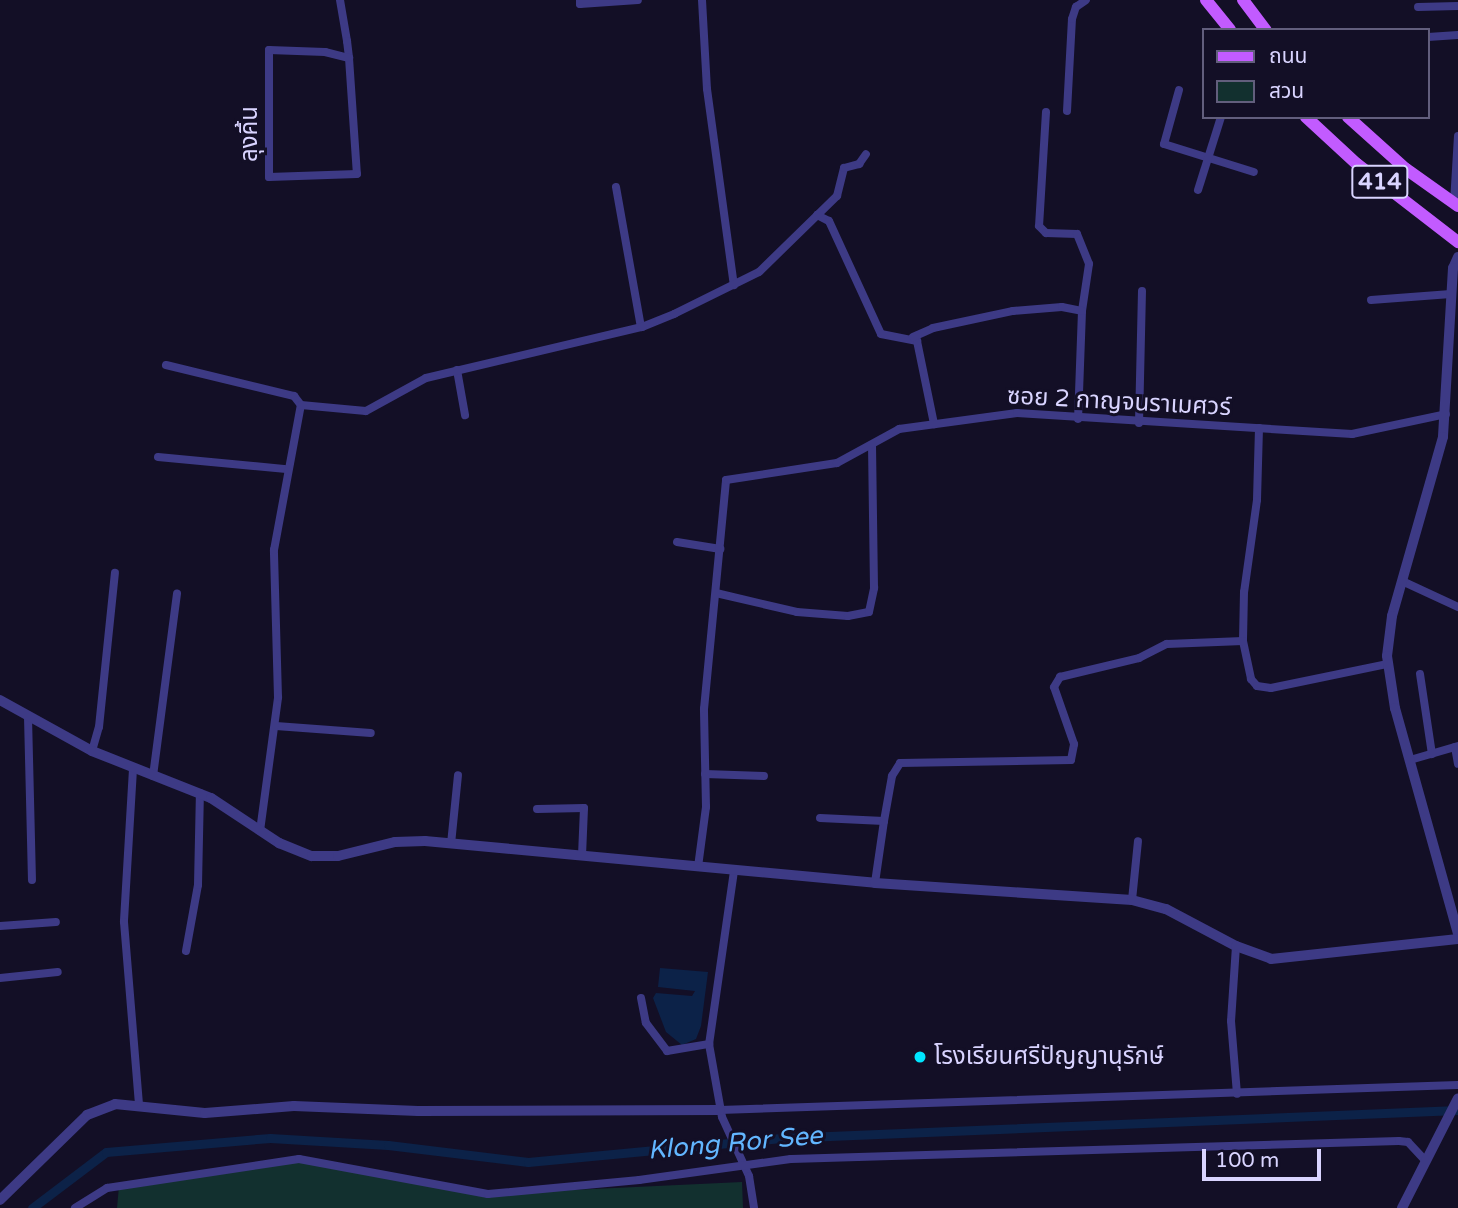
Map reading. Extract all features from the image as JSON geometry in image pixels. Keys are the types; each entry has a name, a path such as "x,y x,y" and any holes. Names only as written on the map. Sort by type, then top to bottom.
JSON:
{"main road":[{"path":"1206,0 1228,28"},
{"path":"1243,0 1264,28"},
{"name":"414","path":"1308,119 1357,164 1458,242"},
{"name":"414","path":"1350,119 1406,169 1456,204"}],"street":[{"name":"ลุงคิ้น","path":"340,0 348,58 356,174 269,177 269,50 325,52 348,58"},
{"path":"580,0 580,4 638,0"},
{"path":"702,0 707,89 733,285"},
{"path":"1067,111 1072,19 1076,7 1086,0"},
{"path":"1418,7 1458,6"},
{"path":"1430,37 1458,35"},
{"path":"1179,90 1164,144 1254,172"},
{"path":"1046,112 1039,226 1048,233 1076,233 1082,240 1089,264 1082,311 1078,419"},
{"path":"1198,190 1220,119"},
{"path":"1456,204 1458,136"},
{"path":"166,365 294,396 301,405 366,411 425,378 641,327 733,285 767,265 839,193 844,168 859,164 866,154"},
{"path":"615,187 641,327"},
{"path":"817,215 829,221 881,334 914,337 933,328 1022,309 1082,311"},
{"path":"1458,257 1451,294 1446,414 1441,446 1389,632 1387,664 1410,760 1458,933"},
{"path":"1139,424 1142,291"},
{"path":"1371,300 1451,294"},
{"path":"914,337 924,367 934,424"},
{"path":"457,370 465,415"},
{"path":"260,831 276,726 278,659 272,577 286,468 301,405"},
{"name":"ซอย 2 กาญจนราเมศวร์","path":"698,867 705,774 704,709 726,480 837,463 899,429 1017,413 1139,424 1357,434 1446,414"},
{"path":"1259,428 1258,500 1245,583 1243,641 1251,679 1261,688 1387,664"},
{"path":"716,593 797,612 848,616 869,612 874,588 872,446"},
{"path":"158,457 286,468"},
{"path":"677,542 720,549"},
{"path":"92,751 99,727 115,573"},
{"path":"1402,581 1458,607"},
{"path":"153,776 177,594"},
{"path":"875,883 893,772 900,763 1071,760 1074,744 1054,687 1067,674 1139,657 1167,644 1243,641"},
{"path":"1420,674 1432,754"},
{"path":"0,701 92,751 200,793 292,850 318,857 395,842 451,844 875,883 1132,900 1166,909 1236,946 1276,960 1458,939"},
{"path":"28,717 32,880"},
{"path":"276,726 372,733"},
{"path":"1410,760 1456,746 1458,764"},
{"path":"133,769 124,922 139,1105"},
{"path":"705,774 764,776"},
{"path":"451,844 458,775"},
{"path":"186,951 198,885 200,793"},
{"path":"537,809 584,808 582,856"},
{"path":"820,818 884,821"},
{"path":"1132,900 1138,841"},
{"path":"734,871 709,1044 721,1114 743,1161 754,1208"},
{"path":"0,926 56,922"},
{"path":"1236,946 1231,1021 1237,1094"},
{"path":"0,978 58,972"},
{"path":"641,998 646,1023 667,1051 709,1044"},
{"path":"0,1200 87,1115 109,1105 139,1105 205,1112 294,1106 418,1111 721,1114 1458,1085"},
{"path":"1402,1208 1458,1098"},
{"path":"75,1208 107,1188 299,1159 488,1194 639,1180 743,1161 1399,1141 1408,1142 1426,1161"}],"green space":[{"path":"315,1160 488,1194 742,1182 743,1208 117,1208 119,1186"}],"water":[{"path":"660,968 708,972 701,1026 696,1039 682,1045 666,1032 653,998 656,993 692,996 695,991 658,987"}],"waterway":[{"name":"Klong Ror See","path":"32,1208 106,1152 270,1138 388,1145 528,1162 781,1138 1458,1110"}],"place":[{"name":"โรงเรียนศรีปัญญานุรักษ์","path":"920,1057"}]}
